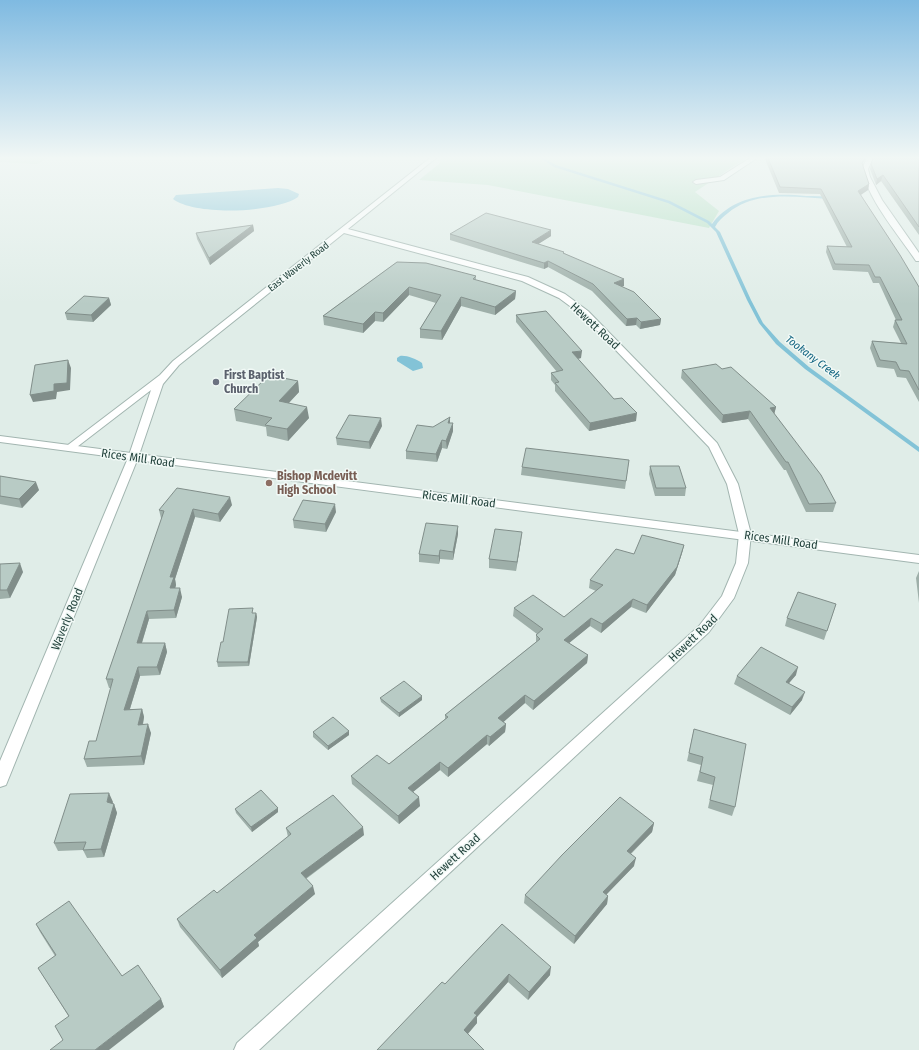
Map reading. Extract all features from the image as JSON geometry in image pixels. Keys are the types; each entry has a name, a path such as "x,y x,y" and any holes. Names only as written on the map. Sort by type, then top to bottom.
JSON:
{"street":[{"name":"East Waverly Road","path":"69,448 163,376 176,363 372,207"},
{"path":"884,207 919,259"},
{"name":"Hewett Road","path":"244,1050 704,629 721,609 738,579 743,564 745,536 733,482 713,445 585,313 562,296 525,279 343,230"},
{"name":"East Waverly Road","path":"133,458 156,388 163,376"},
{"name":"Rices Mill Road","path":"0,439 133,458 919,559"},
{"name":"Waverly Road","path":"0,780 133,458"}],"green space":[{"path":"601,207 714,207 719,211 709,228"}],"water":[{"path":"195,207 266,207 235,210"},
{"path":"400,356 417,360 422,363 423,368 413,371 397,361 397,358"}],"building":[{"path":"831,207 868,207 919,287 919,390 909,371 900,370 896,362 880,360 872,341 907,344 895,320 902,320 880,277 875,277 869,265 835,264 827,246 852,247"},
{"path":"905,207 919,207 919,227"},
{"path":"486,213 551,230 532,242 564,252 563,253 624,279 614,283 634,292 661,319 641,322 637,318 627,319 593,284 548,261 544,263 450,234"},
{"path":"253,225 209,258 196,233"},
{"path":"397,262 426,263 476,276 473,279 516,291 495,307 461,297 441,331 420,329 441,295 409,287 383,313 375,312 363,324 323,316"},
{"path":"84,296 109,298 91,315 65,313"},
{"path":"546,311 582,351 572,352 614,399 622,398 637,413 590,423 555,383 559,382 551,373 563,370 516,315"},
{"path":"68,360 67,383 54,384 54,391 30,395 35,365"},
{"path":"716,364 722,369 731,367 776,407 770,408 821,475 836,503 809,504 788,462 786,462 750,411 723,415 682,370"},
{"path":"269,375 298,381 279,401 307,407 287,429 265,425 272,418 234,409"},
{"path":"349,415 381,418 369,442 336,438"},
{"path":"450,417 448,423 453,423 446,441 442,440 436,454 406,451 417,425 433,427"},
{"path":"526,448 629,460 626,481 522,467"},
{"path":"650,466 679,466 686,488 656,488"},
{"path":"0,476 36,482 19,499 0,496"},
{"path":"177,488 230,497 218,514 193,509 170,577 174,577 170,588 180,588 174,610 147,611 137,643 165,643 157,667 138,667 124,710 142,709 138,725 148,724 141,756 84,759 89,741 96,741 113,679 106,679 164,511 159,510"},
{"path":"303,500 335,504 325,524 293,520"},
{"path":"426,523 458,526 453,552 440,550 439,556 419,554"},
{"path":"495,529 522,532 517,562 489,559"},
{"path":"642,535 684,545 677,567 647,605 633,599 602,624 591,618 564,640 588,655 534,701 525,695 498,718 506,724 490,737 487,735 448,768 440,762 408,788 419,797 398,816 351,776 377,755 389,764 448,717 445,715 540,639 536,635 543,629 514,608 533,595 564,617 603,585 590,580 616,549 634,554"},
{"path":"20,563 7,590 0,590 0,564"},
{"path":"798,592 836,604 827,631 787,618"},
{"path":"253,608 252,613 256,613 248,662 217,662 221,642 223,642 229,609"},
{"path":"761,647 798,667 786,682 805,692 792,707 737,676"},
{"path":"404,681 422,696 399,713 380,698"},
{"path":"333,717 349,731 328,746 313,732"},
{"path":"694,729 746,744 735,807 710,800 715,777 700,772 703,757 689,753"},
{"path":"261,790 278,808 251,827 235,809"},
{"path":"109,793 107,802 114,804 101,849 83,850 86,842 54,843 70,794"},
{"path":"333,795 363,827 301,873 313,886 254,935 257,938 220,970 177,919 214,890 217,893 291,834 286,828"},
{"path":"620,797 654,823 627,851 636,858 603,892 608,896 575,936 525,895 562,855"},
{"path":"69,901 122,976 138,965 161,999 95,1050 50,1050 63,1040 55,1026 69,1016 38,968 56,955 36,924"},
{"path":"502,924 551,967 529,992 509,974 474,1013 477,1015 464,1030 484,1050 377,1050 442,982 445,984"}],"waterway":[{"name":"Tookany Creek","path":"679,207 708,222 713,227"},
{"path":"713,227 719,219 733,207"},
{"name":"Tookany Creek","path":"713,227 718,232 761,323 778,343 807,368 919,450"}],"place":[{"name":"First Baptist Church","path":"216,382"},
{"name":"Bishop Mcdevitt High School","path":"269,483"}]}
